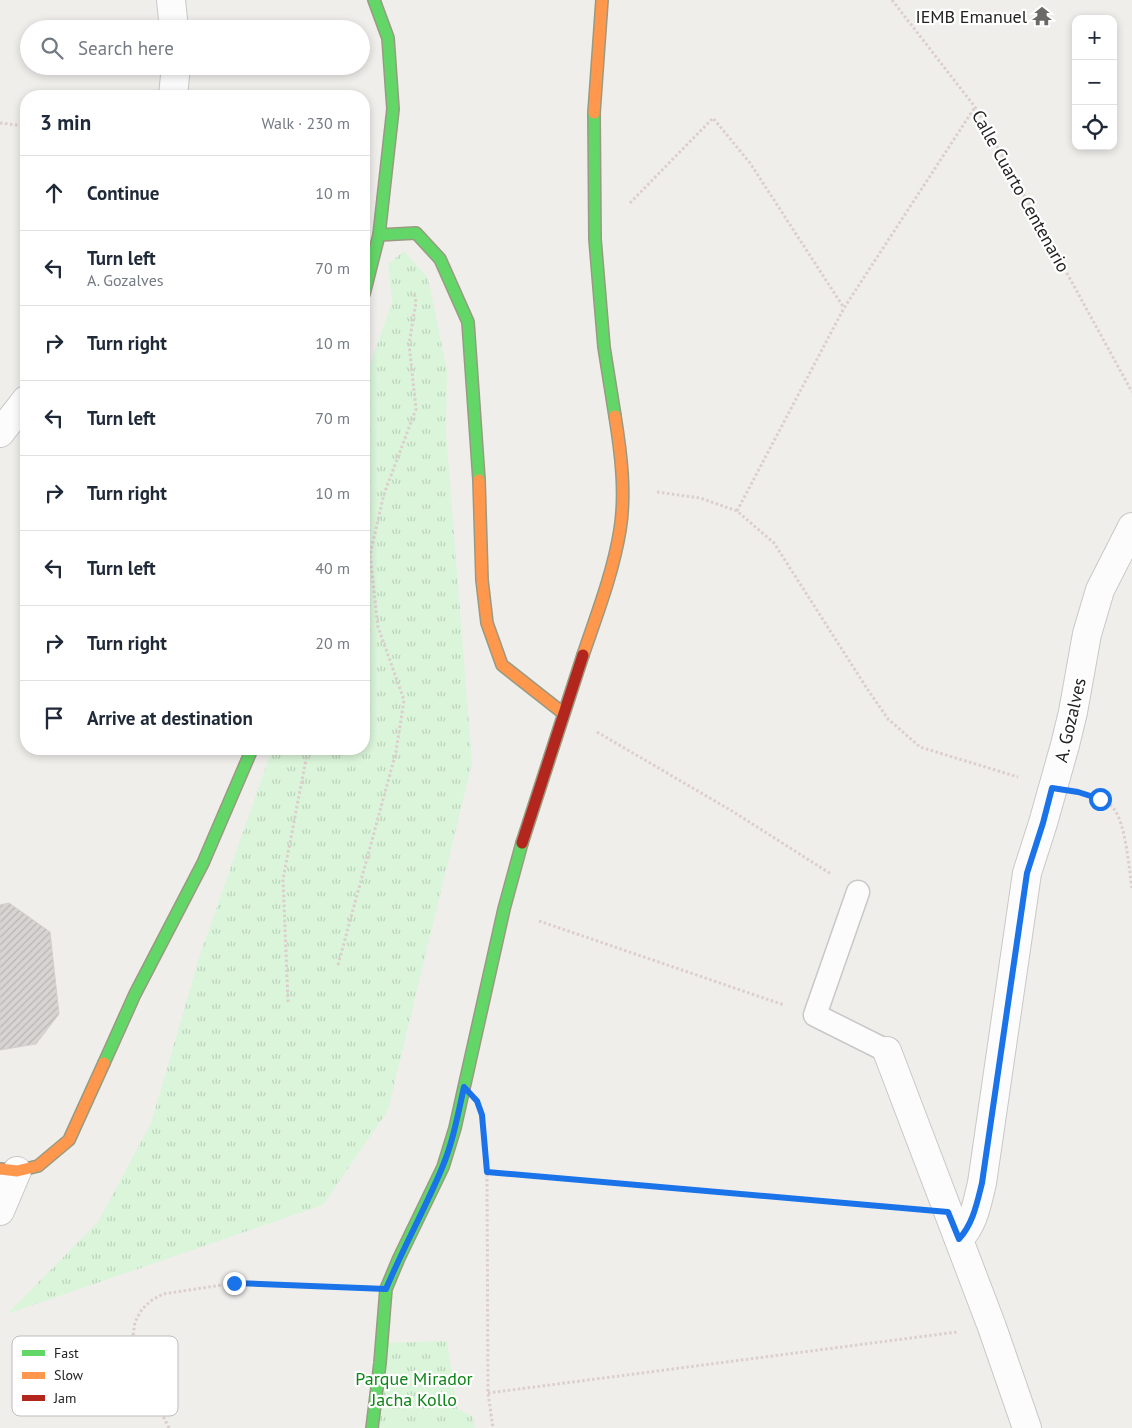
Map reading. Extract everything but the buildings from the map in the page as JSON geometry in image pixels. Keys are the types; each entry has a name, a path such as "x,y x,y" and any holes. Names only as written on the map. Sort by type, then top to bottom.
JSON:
{"street":[{"path":"172,0 173,20"},
{"path":"370,270 379,235 393,109 388,38 374,0"},
{"path":"372,1428 386,1289 443,1167 455,1128 504,909 526,829 614,559 620,529 622,494 620,448 604,347 598,295 595,239 593,126 602,0"},
{"path":"174,90 175,75"},
{"path":"379,235 416,234 440,259 468,322 478,458 482,580 487,623 502,665 563,713"},
{"path":"0,433 20,408"},
{"name":"A. Gozalves","path":"959,1239 967,1231 982,1183 1027,873 1058,771 1071,720 1088,634 1100,590 1132,527"},
{"path":"0,1211 9,1170 38,1166 69,1140 135,994 203,862 249,755"},
{"path":"887,1051 992,1327 1027,1428"}],"lane":[{"path":"858,892 815,1015 887,1051"}],"path":[{"name":"Calle Cuarto Centenario","path":"892,0 974,107 1132,392"},
{"path":"737,511 844,308 974,107"},
{"path":"595,239 713,118 750,163 844,308"},
{"path":"0,123 20,125"},
{"path":"338,965 396,752 404,700 378,627 370,555 384,494 416,409 410,344 416,302 412,285"},
{"path":"622,494 656,492 700,498 737,511 774,543 866,688 888,719 920,747 1052,788 1078,792 1100,799 1114,808 1121,825 1132,889"},
{"path":"563,713 732,811 858,892"},
{"path":"288,1002 282,879 307,755"},
{"path":"504,909 815,1015"},
{"path":"486,1153 488,1393 493,1428"},
{"path":"487,1172 948,1212"},
{"path":"133,1336 135,1322 142,1309 152,1300 163,1294 234,1283 386,1289"},
{"path":"488,1393 992,1327"},
{"path":"163,1416 169,1428"}],"green space":[{"path":"404,251 428,278 447,371 446,432 472,763 388,1110 323,1205 7,1314 98,1222 151,1123 199,958 270,755 370,755 370,365 392,302 388,264"},
{"name":"Parque Mirador Jacha Kollo","path":"447,1341 457,1408 473,1417 475,1428 371,1428 379,1343"}],"traffic: fast":[{"path":"374,0 388,38 393,109 379,235"},
{"path":"594,113 595,239 604,347 615,416"},
{"path":"370,270 379,235 416,233 440,259 468,322 479,480"},
{"path":"104,1063 135,994 203,863 249,755"},
{"path":"372,1428 386,1289 443,1167 455,1128 504,909 522,843"}],"traffic: slow":[{"path":"594,113 602,0"},
{"path":"583,655 609,578 622,516 623,487 615,416"},
{"path":"479,480 482,580 487,623 502,665 563,713"},
{"path":"0,1169 17,1171 38,1166 69,1140 104,1063"}],"traffic: jam":[{"path":"522,843 583,655"}],"place":[{"name":"IEMB Emanuel","path":"1042,16"}],"route":[{"path":"234,1283 386,1289 443,1167 455,1128 464,1087 477,1101 482,1115 487,1172 948,1212 959,1239 967,1231 982,1183 1027,873 1052,788 1078,792 1100,799"}]}
